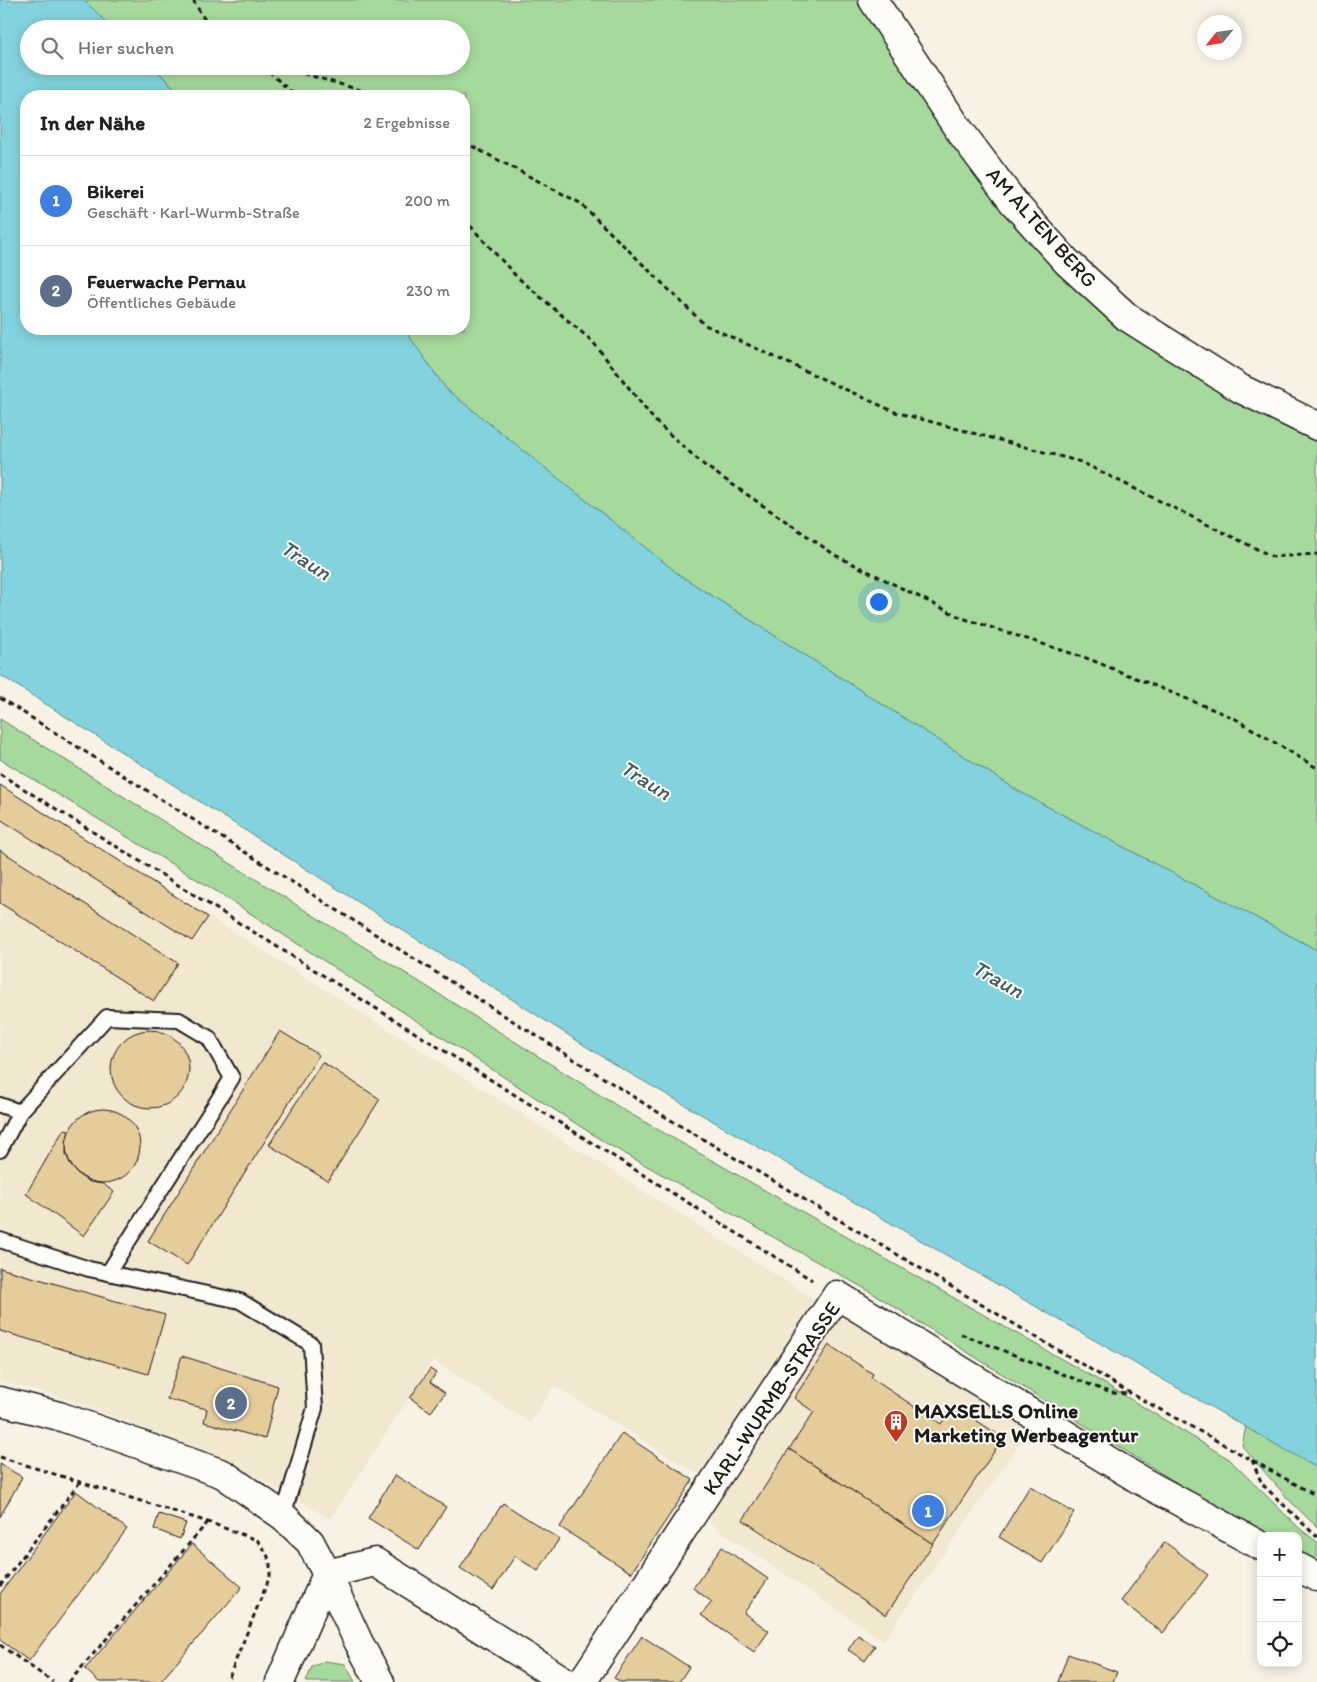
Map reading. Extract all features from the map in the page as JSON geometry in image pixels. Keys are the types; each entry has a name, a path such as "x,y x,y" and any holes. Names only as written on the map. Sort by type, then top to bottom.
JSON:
{"street":[{"name":"AM ALTEN BERG","path":"873,0 957,127 1014,203 1067,262 1127,317 1241,389 1317,426"},
{"name":"KARL-WURMB-STRASSE","path":"582,1682 837,1295 1140,1480 1257,1544"},
{"path":"0,1401 59,1416 223,1474 284,1516 310,1542 380,1682"},
{"path":"327,1574 375,1562 566,1682"},
{"path":"1302,1569 1317,1577"},
{"path":"280,1682 327,1574"}],"lane":[{"path":"0,1150 20,1112 107,1017 179,1020 208,1038 232,1078 108,1273"},
{"path":"0,1105 20,1112"},
{"path":"0,1240 89,1269 240,1301 311,1344 315,1408 284,1516"}],"path":[{"path":"193,0 205,20"},
{"path":"272,75 289,90"},
{"path":"309,75 360,90"},
{"path":"470,145 580,203 705,325 896,412 1081,462 1273,557 1317,554"},
{"path":"470,226 516,276 593,342 655,421 704,466 835,554 962,618 1089,659 1234,718 1317,768"},
{"path":"0,698 664,1116 1132,1394 1317,1496"},
{"path":"0,774 837,1295"},
{"path":"953,1331 1111,1393 1132,1394"},
{"path":"0,1457 208,1522 257,1540 266,1552 270,1562 270,1576 227,1682"},
{"path":"1252,1460 1262,1484 1317,1537"},
{"path":"0,1586 80,1482"},
{"path":"69,1682 208,1522"},
{"path":"0,1645 53,1682"}],"shaded area":[{"path":"0,784 811,1297 1029,1430 884,1641 710,1524 701,1476 554,1386 530,1423 433,1360 331,1519 225,1459 61,1397 0,1381"}],"green space":[{"path":"84,0 856,0 957,149 1090,298 1317,433 1317,950 1020,792 681,576 446,389 408,335 470,335 470,90 177,90 161,75 470,75 470,20 104,20"},
{"path":"0,719 627,1112 1107,1385 1229,1459 1299,1528 1317,1542 1317,1566 1302,1556 1302,1532 1261,1532 1201,1498 869,1291 606,1143 211,888 0,759"},
{"path":"1246,1426 1317,1468 1317,1527 1289,1500 1242,1446"},
{"path":"325,1661 345,1664 355,1682 306,1682 312,1667"}],"water":[{"name":"Traun","path":"0,0 84,0 104,20 20,20 20,75 161,75 177,90 20,90 20,335 408,335 446,389 681,576 1020,792 1317,950 1317,1468 617,1066 0,675"}],"building":[{"path":"0,785 208,917 192,941 0,819"},
{"path":"0,850 178,963 154,1001 0,903"},
{"path":"142,1030 158,1030 172,1036 183,1047 189,1061 189,1077 183,1091 172,1102 158,1108 142,1108 128,1102 117,1091 111,1077 111,1061 117,1047 128,1036"},
{"path":"280,1031 319,1055 187,1265 148,1241"},
{"path":"322,1062 380,1099 328,1181 269,1145"},
{"path":"96,1109 110,1109 124,1115 134,1125 140,1139 138,1160 124,1177 110,1183 96,1183 82,1177 72,1167 66,1153 66,1139 72,1125 82,1115"},
{"path":"64,1129 69,1130 66,1154 71,1166 80,1176 90,1182 103,1184 114,1192 84,1236 26,1194"},
{"path":"0,1268 165,1315 148,1374 0,1331"},
{"name":"MAXSELLS Online Marketing Werbeagentur","path":"829,1345 873,1374 871,1378 941,1424 953,1405 1003,1438 933,1544 789,1449 814,1412 794,1398"},
{"path":"182,1356 278,1386 265,1439 204,1422 207,1409 167,1399"},
{"path":"430,1369 436,1373 430,1382 445,1393 431,1412 410,1398"},
{"path":"622,1433 693,1480 631,1573 560,1527"},
{"path":"789,1449 933,1544 886,1615 743,1520"},
{"path":"0,1464 22,1477 0,1517"},
{"path":"395,1475 446,1507 419,1550 368,1518"},
{"path":"1030,1486 1074,1513 1042,1563 999,1537"},
{"path":"76,1491 127,1529 29,1661 0,1640 0,1594"},
{"path":"503,1503 559,1539 538,1571 515,1556 493,1590 460,1568"},
{"path":"159,1514 186,1523 180,1539 154,1529"},
{"path":"1165,1542 1208,1575 1163,1633 1121,1601"},
{"path":"192,1544 242,1587 160,1682 99,1682 85,1669"},
{"path":"722,1547 768,1579 744,1613 769,1631 754,1652 701,1615 712,1602 693,1588"},
{"path":"858,1635 875,1646 865,1661 848,1650"},
{"path":"642,1636 689,1667 679,1682 621,1682 614,1678"},
{"path":"1068,1654 1117,1672 1113,1682 1058,1682"}],"place":[{"name":"Feuerwache Pernau","path":"231,1403"},
{"name":"MAXSELLS Online Marketing Werbeagentur","path":"896,1443"},
{"name":"Bikerei","path":"928,1511"}]}
